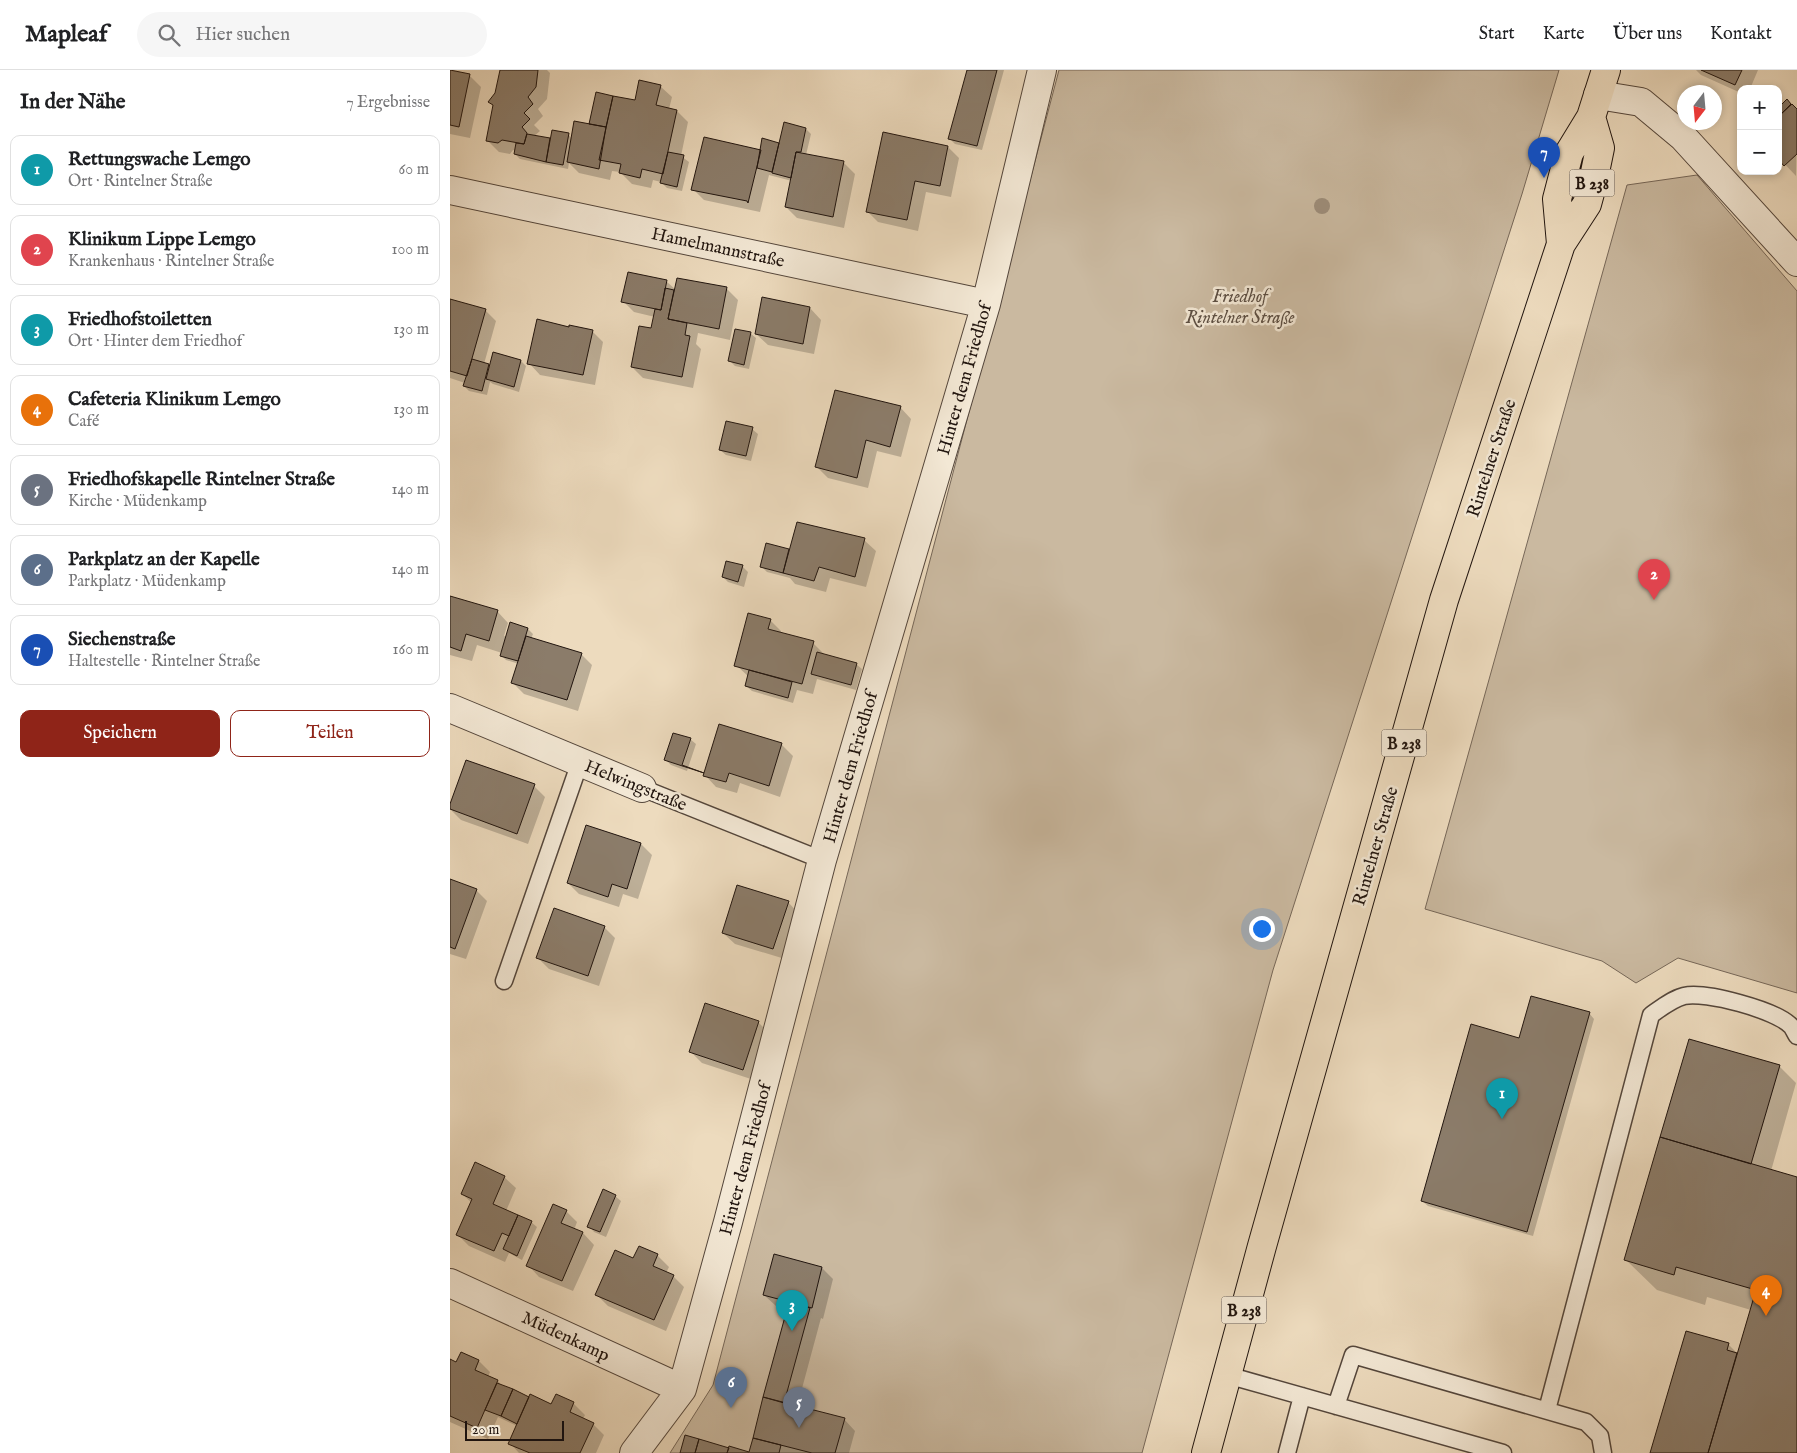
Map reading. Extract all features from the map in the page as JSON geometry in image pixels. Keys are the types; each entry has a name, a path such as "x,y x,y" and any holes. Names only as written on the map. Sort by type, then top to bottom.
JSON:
{"main road":[{"name":"Rintelner Straße","path":"1206,1453 1444,600 1561,244 1587,204 1600,148 1598,94"}],"street":[{"name":"Hinter dem Friedhof","path":"634,1453 682,1389 728,1222 822,860 986,304 1042,70"},
{"path":"1598,94 1641,102 1683,137 1797,262"},
{"name":"Hamelmannstraße","path":"450,190 986,304"},
{"name":"Helwingstraße","path":"450,708 642,788"},
{"name":"Müdenkamp","path":"450,1282 682,1389"}],"lane":[{"path":"504,981 580,762"},
{"name":"Helwingstraße","path":"642,788 822,860"},
{"path":"1547,1410 1651,1015 1667,1003 1685,996 1711,996 1762,1009 1791,1025 1797,1036"},
{"path":"1336,1406 1353,1355 1586,1422 1600,1436 1603,1453"},
{"path":"1227,1375 1503,1453"},
{"path":"1287,1453 1302,1396"}],"green space":[{"name":"Friedhof Rintelner Straße","path":"1059,70 1559,70 1522,194 1273,970 1142,1453 670,1453 713,1385"},
{"path":"1697,175 1797,291 1797,993 1678,958 1636,983 1602,961 1425,909 1627,185"}],"building":[{"path":"450,70 470,74 459,127 450,125"},
{"path":"500,70 538,70 536,87 528,97 533,104 524,113 530,119 522,127 527,133 524,144 502,140 498,143 486,141 493,105 488,102 495,93"},
{"path":"967,70 997,70 977,146 948,139"},
{"path":"1701,70 1742,70 1735,85"},
{"path":"639,80 661,85 656,105 677,110 663,174 642,169 640,178 619,173 621,164 599,160 613,96 635,100"},
{"path":"596,92 613,96 606,127 589,124"},
{"path":"1787,99 1791,104 1782,113 1782,104"},
{"path":"1792,104 1797,109 1797,154 1784,166 1782,164 1782,113"},
{"path":"574,121 606,127 599,169 567,162"},
{"path":"784,122 806,128 801,152 796,152 791,178 772,173"},
{"path":"552,130 569,133 563,165 546,162"},
{"path":"883,132 948,146 940,186 915,181 907,220 866,212"},
{"path":"527,134 550,138 546,162 514,154 516,143 524,144"},
{"path":"704,137 761,150 748,203 747,201 691,190"},
{"path":"762,138 779,143 772,172 757,168"},
{"path":"668,152 684,155 677,187 660,183"},
{"path":"796,152 844,161 833,217 785,207"},
{"path":"628,272 667,280 661,310 621,302"},
{"path":"677,278 727,287 719,329 668,319"},
{"path":"665,288 674,290 668,319 687,323 685,335 690,336 682,377 631,367 639,326 651,328 655,309 661,310"},
{"path":"762,297 810,307 803,344 755,334"},
{"path":"450,299 486,309 467,376 450,371"},
{"path":"537,319 569,327 569,325 593,330 583,375 527,364"},
{"path":"735,329 751,332 744,365 728,361"},
{"path":"493,352 521,360 514,387 486,379"},
{"path":"472,359 489,364 482,391 463,386"},
{"path":"835,390 901,406 890,447 866,440 857,478 815,467"},
{"path":"726,421 753,427 746,456 719,450"},
{"path":"797,522 865,538 855,577 819,567 814,581 783,573"},
{"path":"766,543 789,549 783,573 760,567"},
{"path":"726,561 743,565 738,582 722,577"},
{"path":"450,596 498,610 489,641 466,634 461,651 450,647"},
{"path":"748,613 771,619 768,629 814,641 802,684 734,666"},
{"path":"510,622 528,628 518,661 500,656"},
{"path":"526,636 582,653 567,700 511,683"},
{"path":"817,652 857,663 851,685 811,674"},
{"path":"749,670 792,682 788,698 745,686"},
{"path":"719,724 782,743 769,786 729,773 726,782 703,776"},
{"path":"673,733 691,738 682,765 704,773 664,760"},
{"path":"466,760 535,784 517,834 450,809 450,804"},
{"path":"586,825 641,843 627,889 612,884 608,897 567,883"},
{"path":"450,879 477,889 455,949 450,947"},
{"path":"737,885 789,901 773,949 722,933"},
{"path":"554,908 605,926 588,976 536,958"},
{"path":"1531,996 1590,1012 1527,1232 1421,1201 1471,1024 1519,1038"},
{"path":"705,1003 759,1021 743,1070 689,1052"},
{"path":"1689,1039 1780,1065 1751,1164 1660,1137"},
{"path":"1660,1137 1797,1177 1797,1453 1708,1453 1756,1290 1676,1267 1674,1275 1624,1260"},
{"path":"475,1162 505,1176 493,1204 518,1215 509,1236 502,1233 494,1251 456,1235 472,1199 461,1194"},
{"path":"603,1189 616,1195 600,1232 587,1227"},
{"path":"553,1204 567,1210 561,1223 583,1232 562,1281 526,1266"},
{"path":"518,1215 532,1221 517,1256 503,1249"},
{"path":"639,1246 658,1254 653,1266 674,1275 654,1320 595,1295 615,1250 633,1258"},
{"path":"774,1254 822,1267 812,1308 763,1295"},
{"path":"789,1302 810,1308 784,1403 763,1397"},
{"path":"1686,1331 1729,1343 1727,1350 1737,1353 1708,1453 1650,1453"},
{"path":"461,1352 479,1360 475,1370 498,1380 477,1428 450,1416 450,1359 456,1362"},
{"path":"497,1383 513,1389 501,1416 485,1410"},
{"path":"513,1389 529,1397 517,1424 501,1416"},
{"path":"530,1394 551,1404 556,1394 574,1402 570,1412 594,1423 580,1453 530,1453 508,1444"},
{"path":"763,1397 845,1418 835,1453 812,1453 753,1438"},
{"path":"685,1435 699,1439 695,1453 680,1453"},
{"path":"753,1438 781,1445 779,1453 727,1453 729,1446 749,1452"},
{"path":"699,1439 729,1448 727,1453 695,1453"}],"place":[{"name":"Siechenstraße","path":"1544,178"},
{"name":"Klinikum Lippe Lemgo","path":"1654,600"},
{"name":"Rettungswache Lemgo","path":"1502,1119"},
{"name":"Cafeteria Klinikum Lemgo","path":"1766,1316"},
{"name":"Friedhofstoiletten","path":"792,1331"},
{"name":"Parkplatz an der Kapelle","path":"731,1408"},
{"name":"Friedhofskapelle Rintelner Straße","path":"799,1428"}]}
